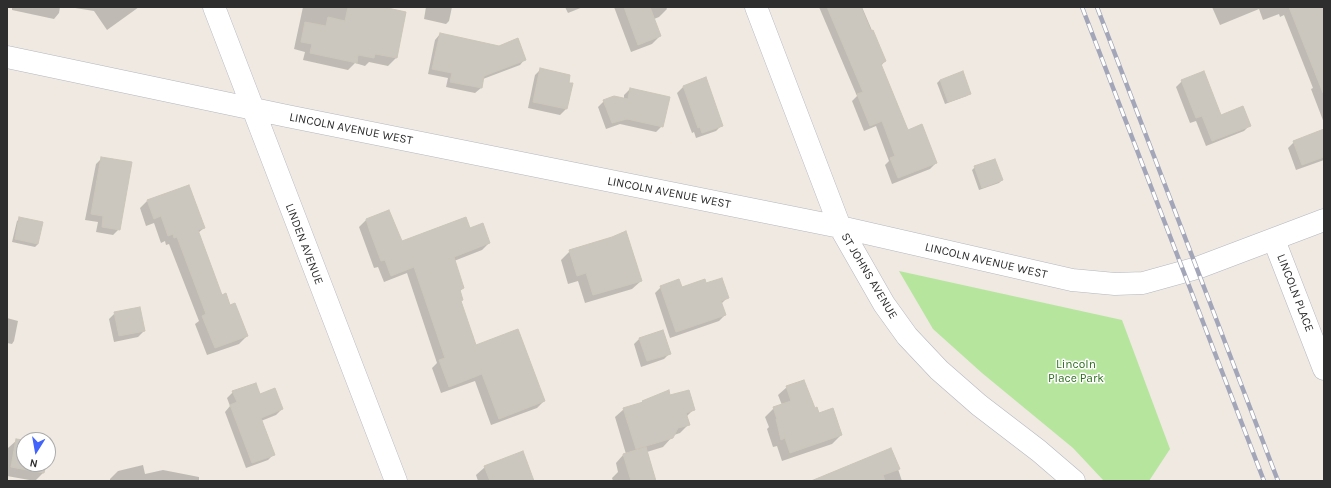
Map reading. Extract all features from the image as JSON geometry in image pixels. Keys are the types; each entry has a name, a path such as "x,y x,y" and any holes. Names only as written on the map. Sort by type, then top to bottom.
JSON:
{"street":[{"name":"LINDEN AVENUE","path":"214,7 396,481"},
{"name":"ST JOHNS AVENUE","path":"756,7 840,227 884,304 907,336 939,370 973,400 1039,451 1074,481"},
{"name":"LINCOLN AVENUE WEST","path":"7,57 252,109 840,227 1072,280 1115,284 1142,283 1197,268 1324,220"},
{"name":"LINCOLN PLACE","path":"1274,240 1324,369"}],"green space":[{"name":"Lincoln Place Park","path":"899,271 1122,320 1170,449 1149,481 1104,481 1073,448 982,373 933,329"}],"building":[{"path":"348,7 383,7 406,12 397,58 375,54 374,58 358,55 357,63 310,53 312,44 301,42 305,22 326,26 328,17 345,21"},
{"path":"624,7 650,7 661,36 638,45"},
{"path":"827,7 861,7 871,31 873,30 886,61 881,64 908,130 922,124 937,163 898,178 890,158 895,156 882,121 870,126 857,94 863,92"},
{"path":"1289,7 1324,7 1324,93 1323,93"},
{"path":"440,33 499,46 518,38 526,60 484,76 482,88 450,82 452,73 432,69"},
{"path":"540,68 570,75 569,83 573,83 567,109 533,102"},
{"path":"963,71 971,94 948,102 940,80"},
{"path":"1204,71 1221,115 1243,106 1251,126 1212,141 1202,116 1196,118 1181,80"},
{"path":"706,77 723,126 702,133 700,127 698,128 683,86"},
{"path":"630,88 670,97 663,127 627,119 612,123 603,100 614,96 628,99"},
{"path":"1324,129 1324,157 1302,165 1293,141"},
{"path":"101,157 132,162 120,230 102,227 103,216 91,214"},
{"path":"995,159 1003,180 982,188 974,166"},
{"path":"189,185 205,228 198,230 222,295 226,293 230,305 235,303 248,336 215,348 202,316 206,314 177,237 174,238 173,234 168,236 161,216 154,219 147,200"},
{"path":"389,210 402,241 466,217 470,228 483,223 490,243 454,257 464,288 460,290 463,300 461,301 476,345 518,329 545,401 499,419 482,374 449,387 439,360 445,358 414,267 391,276 385,260 381,261 369,229 366,219"},
{"path":"19,217 43,222 38,244 15,239"},
{"path":"626,231 642,281 593,295 586,273 577,276 569,250 612,237"},
{"path":"722,278 729,298 721,301 726,315 676,332 660,286 679,279 682,287 705,279 706,283"},
{"path":"140,307 145,331 119,336 114,312"},
{"path":"663,330 671,354 647,361 639,338"},
{"path":"804,380 815,408 817,407 819,413 833,408 842,435 790,453 785,438 781,440 773,407 791,401 786,386"},
{"path":"256,383 260,394 275,388 283,409 261,418 275,455 252,463 230,405 237,402 232,391"},
{"path":"669,390 670,395 689,390 695,410 686,413 690,425 678,428 673,438 636,449 623,408 643,402 642,401"},
{"path":"16,439 16,468 11,467"},
{"path":"646,447 656,481 631,481 623,454"},
{"path":"891,448 900,469 883,475 885,481 811,481"},
{"path":"523,451 534,481 490,481 484,466"}],"railway":[{"path":"1082,7 1264,481"},
{"path":"1097,7 1278,481"}]}
